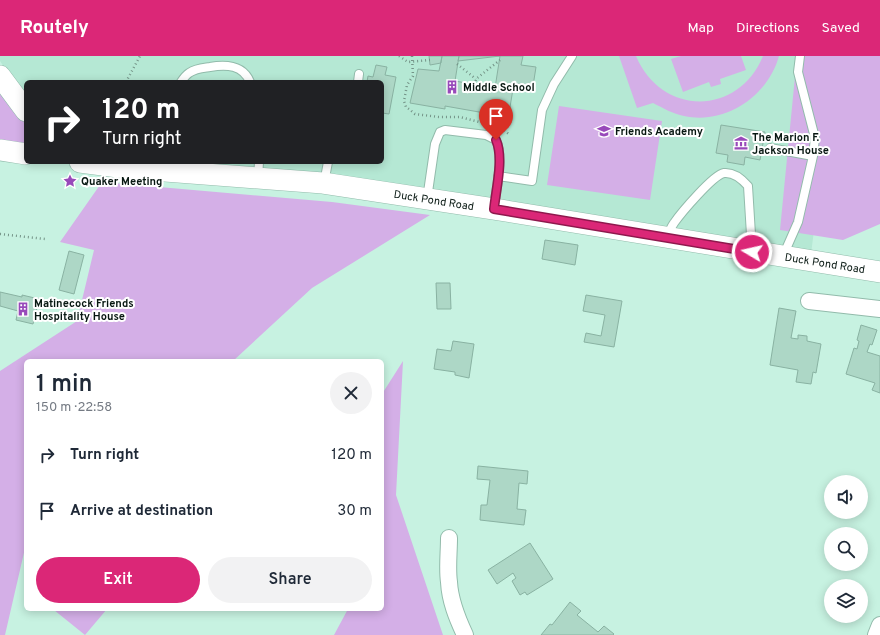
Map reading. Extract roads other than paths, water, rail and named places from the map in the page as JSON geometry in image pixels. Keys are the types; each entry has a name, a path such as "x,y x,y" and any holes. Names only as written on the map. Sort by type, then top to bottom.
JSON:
{"street":[{"path":"0,76 24,108"},
{"path":"0,150 24,154"},
{"name":"Duck Pond Road","path":"98,164 126,168 259,170 323,184 494,209 880,272"},
{"path":"809,301 880,309"},
{"path":"449,538 448,581 457,618 465,635"},
{"path":"876,635 880,625"}],"lane":[{"path":"498,176 532,181 542,110 554,84 572,56"},
{"path":"783,257 798,222 813,156 815,138 798,72 800,56"},
{"path":"183,80 188,73 197,69 230,66 240,69 247,75 249,80"},
{"path":"427,199 435,144 440,132 445,130 486,135 496,140 499,148 498,176 494,209"},
{"path":"770,148 813,156"},
{"path":"323,184 328,164"},
{"path":"666,238 673,224 712,180 720,174 726,173 737,176 748,186 752,252"}],"place":[{"name":"Middle School","path":"452,87"},
{"name":"Friends Academy","path":"604,131"},
{"name":"The Marion F. Jackson House","path":"741,143"},
{"name":"Quaker Meeting","path":"70,181"},
{"name":"Matinecock Friends Hospitality House","path":"23,309"}]}
